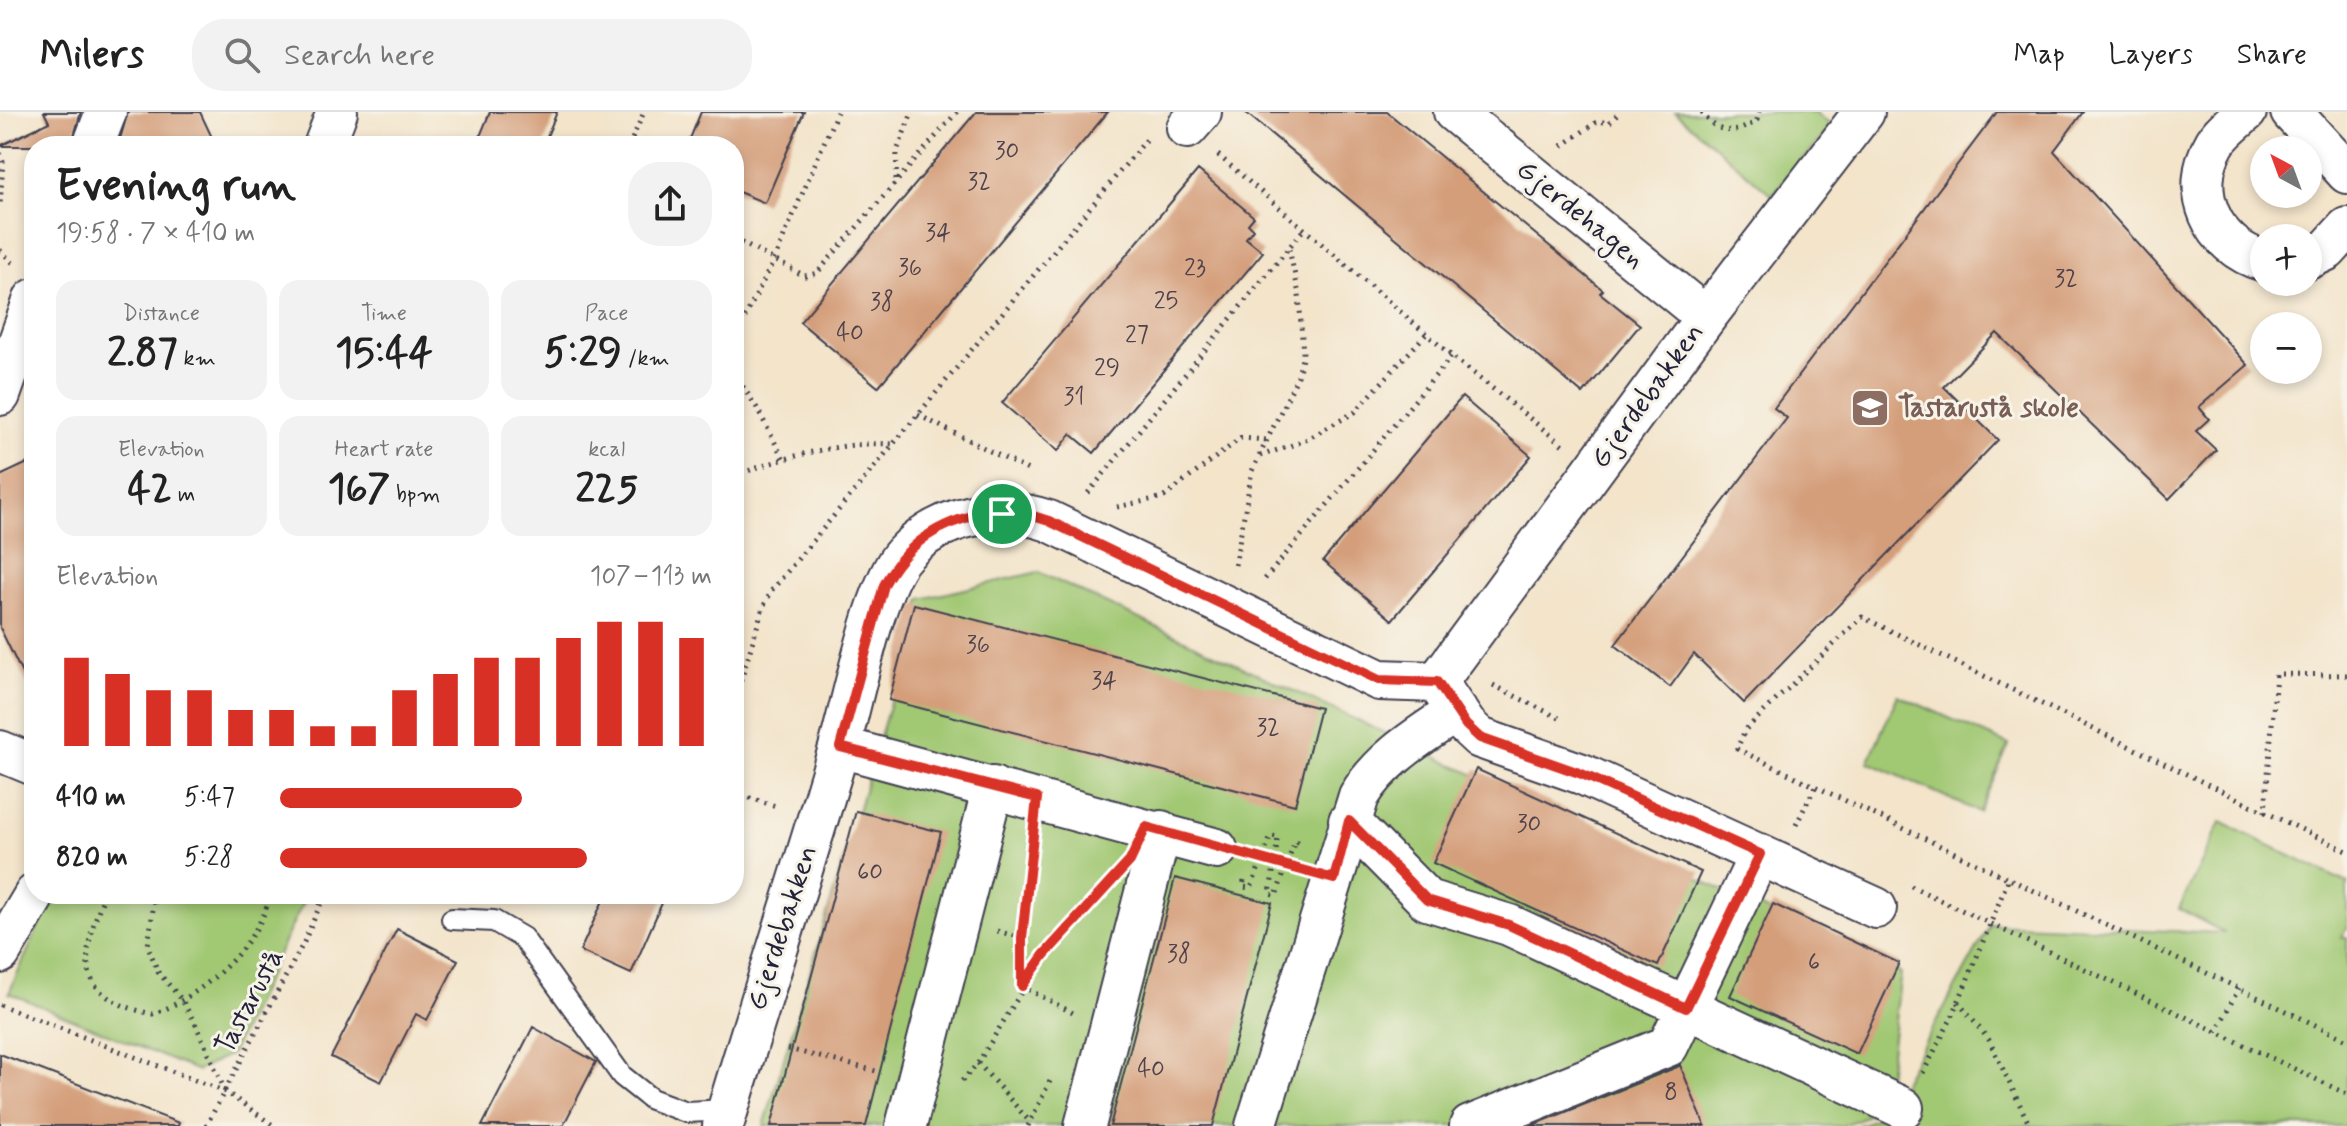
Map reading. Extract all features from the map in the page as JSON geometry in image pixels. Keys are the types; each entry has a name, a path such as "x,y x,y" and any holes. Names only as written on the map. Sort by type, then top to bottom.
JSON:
{"street":[{"path":"97,136 106,112"},
{"path":"328,136 337,112"},
{"name":"Gjerdehagen","path":"1454,112 1706,317"},
{"name":"Gjerdebakken","path":"1256,1126 1349,821 1372,775 1447,697 1706,317 1864,112"},
{"path":"2246,112 2216,141 2205,165 2203,193 2210,218 2226,241 2250,258"},
{"path":"2291,112 2347,173"},
{"path":"2322,252 2347,228"},
{"path":"0,395 24,327"},
{"name":"Gjerdebakken","path":"726,1118 840,747 884,585 892,570 926,534 952,522 985,513 1030,515 1049,521 1379,680 1447,697"},
{"path":"1447,697 1466,725 1480,738 1582,774 1876,908"},
{"path":"840,747 1161,831 1232,853"},
{"path":"0,751 24,761"},
{"path":"906,1126 993,787"},
{"path":"1349,821 1427,900 1509,925 1903,1108"},
{"path":"1085,1126 1161,831"},
{"path":"1470,1126 1668,1046 1760,854"},
{"path":"0,953 29,904"}],"lane":[{"name":"Gjerdebakken","path":"452,919 494,921 523,938 614,1066 641,1092 662,1105 726,1118"}],"path":[{"path":"633,136 644,112"},
{"path":"744,319 775,258 837,112"},
{"path":"896,182 897,151 912,112"},
{"path":"744,244 805,276 817,273 957,112"},
{"path":"1525,171 1598,121 1609,123 1620,112"},
{"path":"1702,112 1720,129 1734,132 1747,128 1757,120 1759,112"},
{"path":"744,671 763,607 772,590 1170,113 1194,120 1304,229 1452,356 1548,432"},
{"path":"0,153 3,162 0,206"},
{"path":"1085,497 1304,229"},
{"path":"1234,569 1245,497 1266,440 1298,376 1303,354 1299,294 1289,249"},
{"path":"1259,456 1304,441 1355,412 1426,334"},
{"path":"1262,582 1452,356"},
{"path":"744,388 783,458"},
{"path":"1109,508 1164,497 1241,438 1266,440"},
{"path":"744,472 783,458 874,443 893,444"},
{"path":"2347,851 1862,617 1745,730 1737,749 2347,1040"},
{"path":"2265,812 2276,674 2347,675"},
{"path":"1794,830 1815,787"},
{"path":"1022,986 1022,938 1037,798"},
{"path":"1232,853 1243,887 1251,888 1262,861 1271,836 1278,837 1273,864 1270,894 1276,896 1285,867 1295,841 1301,843 1297,871 1285,867 1273,864 1262,861 1232,853"},
{"path":"1903,1108 1958,1002 2009,878"},
{"path":"960,1084 978,1063 1022,986 1044,955 1103,889"},
{"path":"101,904 86,941 86,959 103,993 118,1004 153,1014 182,1000 217,973 255,932 266,904"},
{"path":"154,904 148,946 158,972 182,1000 226,1092"},
{"name":"Tastarustå","path":"206,1126 320,904"},
{"path":"996,931 1022,938"},
{"path":"1022,986 1077,1015"},
{"path":"2216,1032 2239,988"},
{"path":"1958,1002 1989,1040 2030,1126"},
{"path":"0,1005 226,1092 274,1126"},
{"path":"749,1039 867,1068"},
{"path":"978,1063 1030,1122"}],"green space":[{"path":"1675,112 1815,112 1832,126 1772,195"},
{"path":"1038,572 1901,973 1884,1109 1841,1126 764,1126 921,599"},
{"path":"1898,695 2009,745 1979,812 1868,762"},
{"path":"2221,822 2347,883 2347,926 2342,937 2347,937 2347,1126 1857,1126 1884,1115 1991,924 2225,933 2179,909"},
{"path":"49,904 302,904 231,1054 197,1071 9,993"}],"building":[{"path":"44,112 81,112 74,136 24,136 24,146 0,146 49,122"},
{"path":"128,112 200,112 211,136 121,136"},
{"path":"490,112 557,112 547,136 480,136"},
{"path":"701,112 804,112 765,203 744,194 744,136 691,136"},
{"path":"976,112 1108,112 878,387 800,322"},
{"path":"1245,112 1387,112 1603,290 1600,293 1640,325 1583,394"},
{"name":"Tastarustå skole","path":"1997,112 2083,112 2054,151 2248,365 2199,407 2209,419 2196,431 2216,450 2169,499 1997,333 1944,387 1998,440 1744,703 1694,654 1670,687 1615,645 1787,418 1774,408"},
{"path":"1198,170 1254,217 1248,224 1253,229 1246,238 1263,252 1094,453 1071,434 1058,451 1002,403"},
{"path":"1462,397 1531,456 1392,620 1323,561"},
{"path":"24,465 24,677 0,628 0,476"},
{"path":"914,604 1320,708 1295,805 889,700"},
{"path":"1476,769 1701,872 1658,966 1433,863"},
{"path":"856,811 941,832 866,1126 771,1126"},
{"path":"1175,878 1272,903 1213,1126 1110,1126"},
{"path":"601,904 662,904 631,974 580,951"},
{"path":"1773,904 1899,963 1857,1054 1730,996"},
{"path":"397,929 458,960 427,1020 416,1014 381,1082 331,1057"},
{"path":"533,1027 596,1062 563,1126 482,1126"},
{"path":"0,1054 179,1123 178,1126 0,1126"},
{"path":"1680,1065 1705,1126 1531,1126 1677,1067"}],"place":[{"name":"Tastarustå skole","path":"1870,408"}],"route":[{"path":"1002,514 1030,515 1049,521 1379,680 1417,684 1437,682 1466,725 1480,738 1582,774 1760,854 1686,1008 1509,925 1427,900 1411,888 1349,821 1334,879 1146,827 1130,861 1044,955 1022,986 1022,938 1037,798 840,747 884,585 892,570 926,534 970,516 1002,514"}]}
